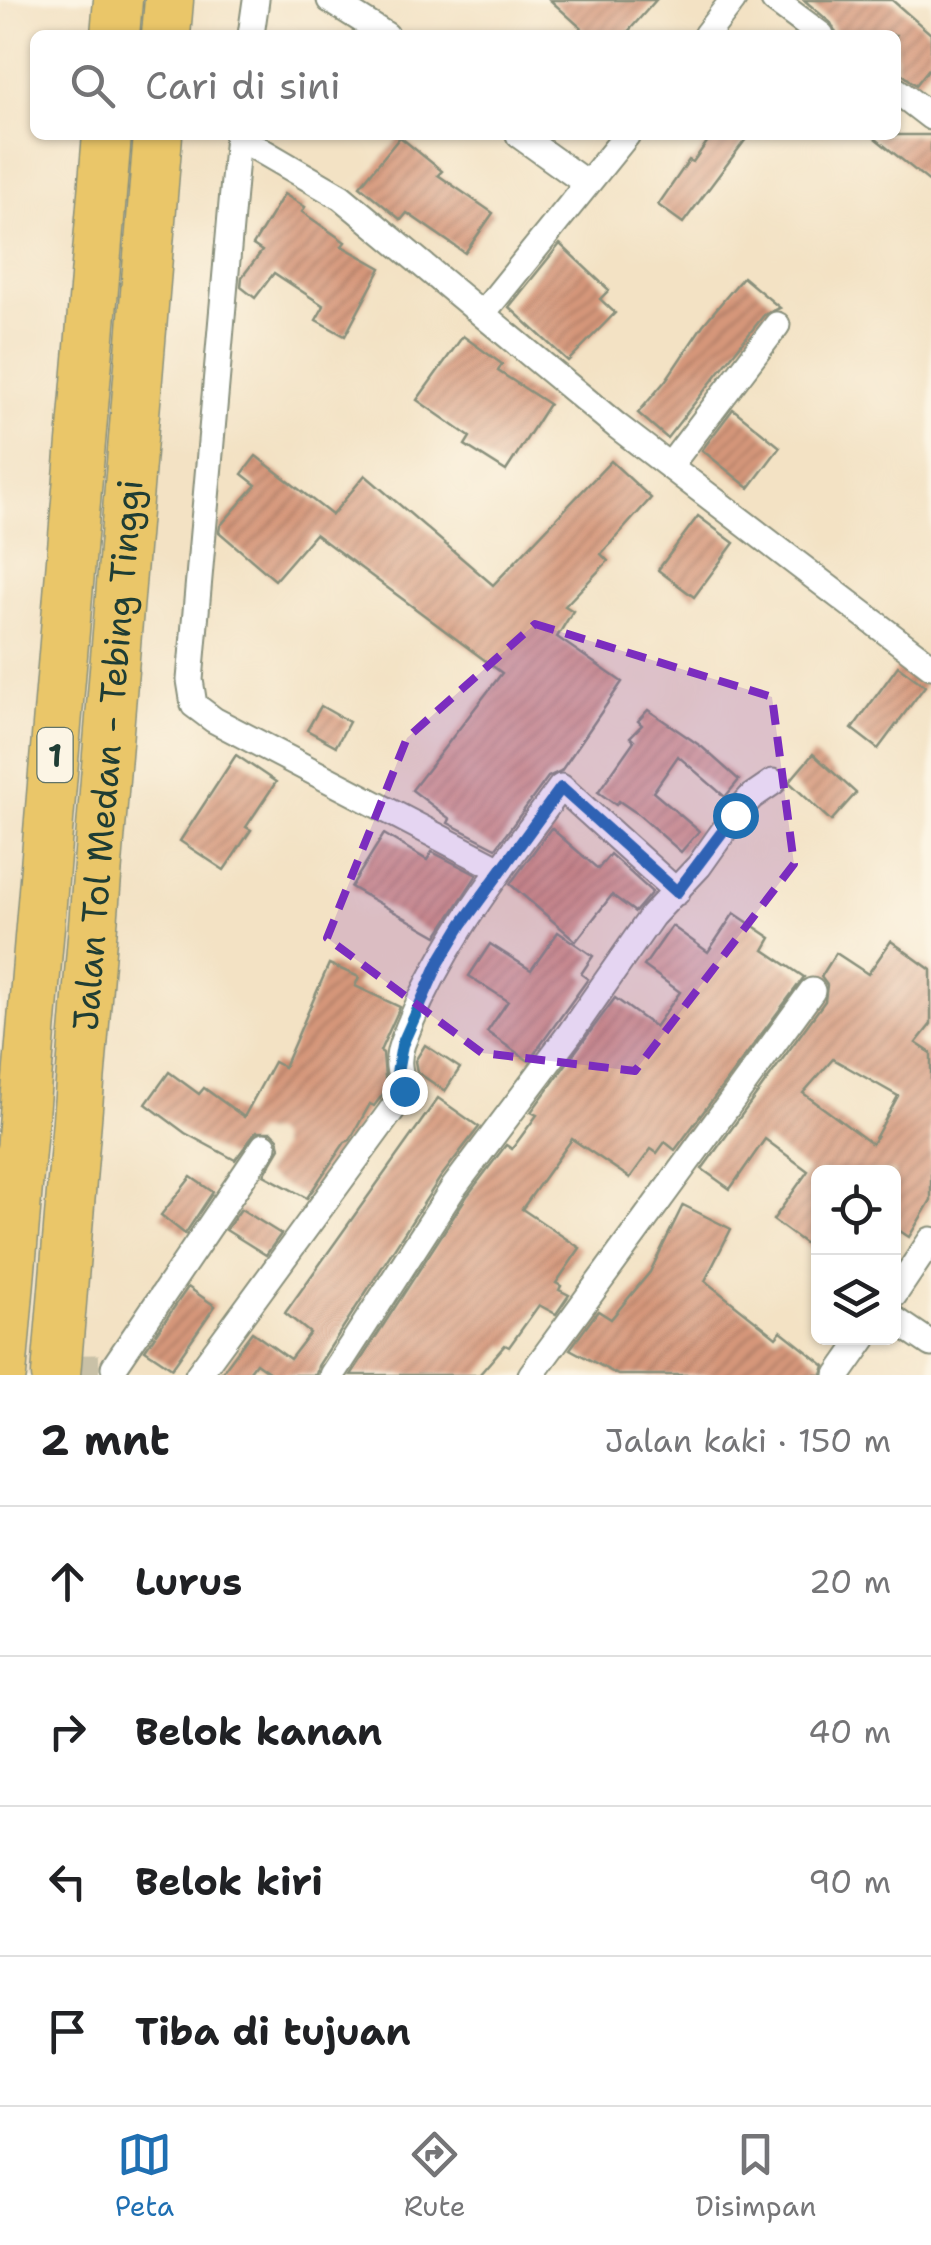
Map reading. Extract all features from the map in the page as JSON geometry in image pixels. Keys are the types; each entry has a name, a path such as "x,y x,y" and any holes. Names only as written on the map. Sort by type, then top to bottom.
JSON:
{"highway":[{"path":"115,30 118,0"},
{"path":"166,30 169,0"},
{"name":"Jalan Tol Medan - Tebing Tinggi","path":"2,1375 107,140"},
{"name":"Jalan Tol Medan - Tebing Tinggi","path":"56,1375 158,140"}],"street":[{"path":"252,30 256,0"},
{"path":"330,0 378,30"},
{"path":"710,30 733,0"},
{"path":"774,0 815,30"},
{"path":"901,94 931,117"},
{"path":"238,140 190,680 194,706 500,869"},
{"path":"245,140 342,197 604,414 931,666"},
{"path":"526,140 586,183"},
{"path":"484,313 622,140"},
{"path":"671,464 777,325"},
{"path":"332,1375 454,1186 647,924 677,892 735,815 751,797 773,782"},
{"path":"198,1375 402,1096 404,1086 397,1064 402,1045 447,948 561,788 677,892"},
{"path":"532,1375 812,991"},
{"path":"117,1370 264,1146"},
{"path":"901,1285 931,1240"},
{"path":"901,1324 931,1344"},
{"path":"838,1375 859,1345"}],"highlighted area":[{"path":"535,624 772,697 794,864 635,1071 482,1053 327,938 407,738"}],"building":[{"path":"550,0 656,0 629,30 583,30"},
{"path":"804,0 892,0 931,34 931,66 916,85 901,73 901,30 834,30"},
{"path":"931,135 931,183 877,140"},
{"path":"398,140 404,140 442,171 438,175 493,213 465,253 407,213 401,220 360,186"},
{"path":"708,140 745,140 683,223 658,205 689,160 693,162"},
{"path":"284,194 305,207 302,212 345,242 342,246 381,268 345,336 316,320 324,306 274,273 255,298 241,287 242,277 262,251 253,245"},
{"path":"560,244 609,290 600,299 615,313 568,361 509,307"},
{"path":"743,277 780,308 764,315 667,438 638,413"},
{"path":"463,336 502,364 498,371 549,404 506,471 465,445 470,437 417,400"},
{"path":"733,409 780,447 749,488 702,450"},
{"path":"256,456 332,515 365,475 493,585 611,461 651,498 601,554 608,561 565,606 573,611 557,637 622,682 561,771 548,777 496,848 448,823 450,819 412,790 502,673 315,534 275,580 219,532 256,485 242,474"},
{"path":"698,516 734,543 694,597 658,570"},
{"path":"898,666 925,686 878,749 852,729"},
{"path":"321,706 349,722 336,746 307,730"},
{"path":"648,710 702,747 739,780 725,797 678,756 653,792 699,831 681,852 638,814 598,792 634,741 630,737 642,725 638,721"},
{"path":"813,754 856,793 831,821 789,782"},
{"path":"236,755 276,782 224,870 180,841"},
{"path":"551,828 598,869 610,854 652,892 635,912 612,895 576,941 510,884"},
{"path":"384,834 427,860 432,852 477,875 437,936 351,887"},
{"path":"734,913 771,938 764,950 804,977 675,1150 665,1142 657,1153 651,1149 630,1178 572,1139 522,1209 580,1248 556,1283 561,1286 559,1290 569,1295 556,1314 539,1305 509,1347 505,1345 479,1375 351,1375 467,1196 506,1145 512,1149 537,1115 531,1112 615,998 655,1027 680,992 644,966 672,926 708,952"},
{"path":"558,932 593,956 581,974 588,979 529,1061 487,1032 508,1001 469,976 490,944 531,970"},
{"path":"891,941 931,970 931,1024 916,1043 931,1053 931,1200 909,1237 901,1232 901,1165 811,1165 811,1248 773,1220 808,1171 765,1139 730,1189 702,1169 825,1001 827,985 821,977 836,953 868,974","holes":["833,1059 898,1096 872,1144 803,1093"]},
{"path":"329,964 359,977 355,986 400,1007 380,1051 386,1090 374,1106 370,1104 350,1140 307,1198 264,1175 280,1148 272,1132 256,1132 235,1160 185,1133 146,1104 169,1072 199,1094 204,1088 244,1117 274,1062 284,1067"},
{"path":"425,1045 460,1068 445,1091 417,1072 415,1061"},
{"path":"438,1098 479,1127 440,1178 318,1366 316,1375 273,1375 256,1363 247,1375 220,1375 252,1332 290,1359 310,1333 285,1313"},
{"path":"191,1177 213,1192 185,1234 161,1215"},
{"path":"683,1205 731,1229 705,1281 776,1337 781,1331 825,1366 822,1375 618,1375 570,1349 598,1311 611,1319 650,1272"},
{"path":"241,1209 281,1234 266,1255 226,1230"},
{"path":"188,1287 215,1306 172,1368 145,1350"}],"tunnel":[{"path":"0,1368 104,1367"}],"route":[{"path":"404,1091 397,1073 402,1045 438,964 500,869 561,788 677,892 735,815"}]}
